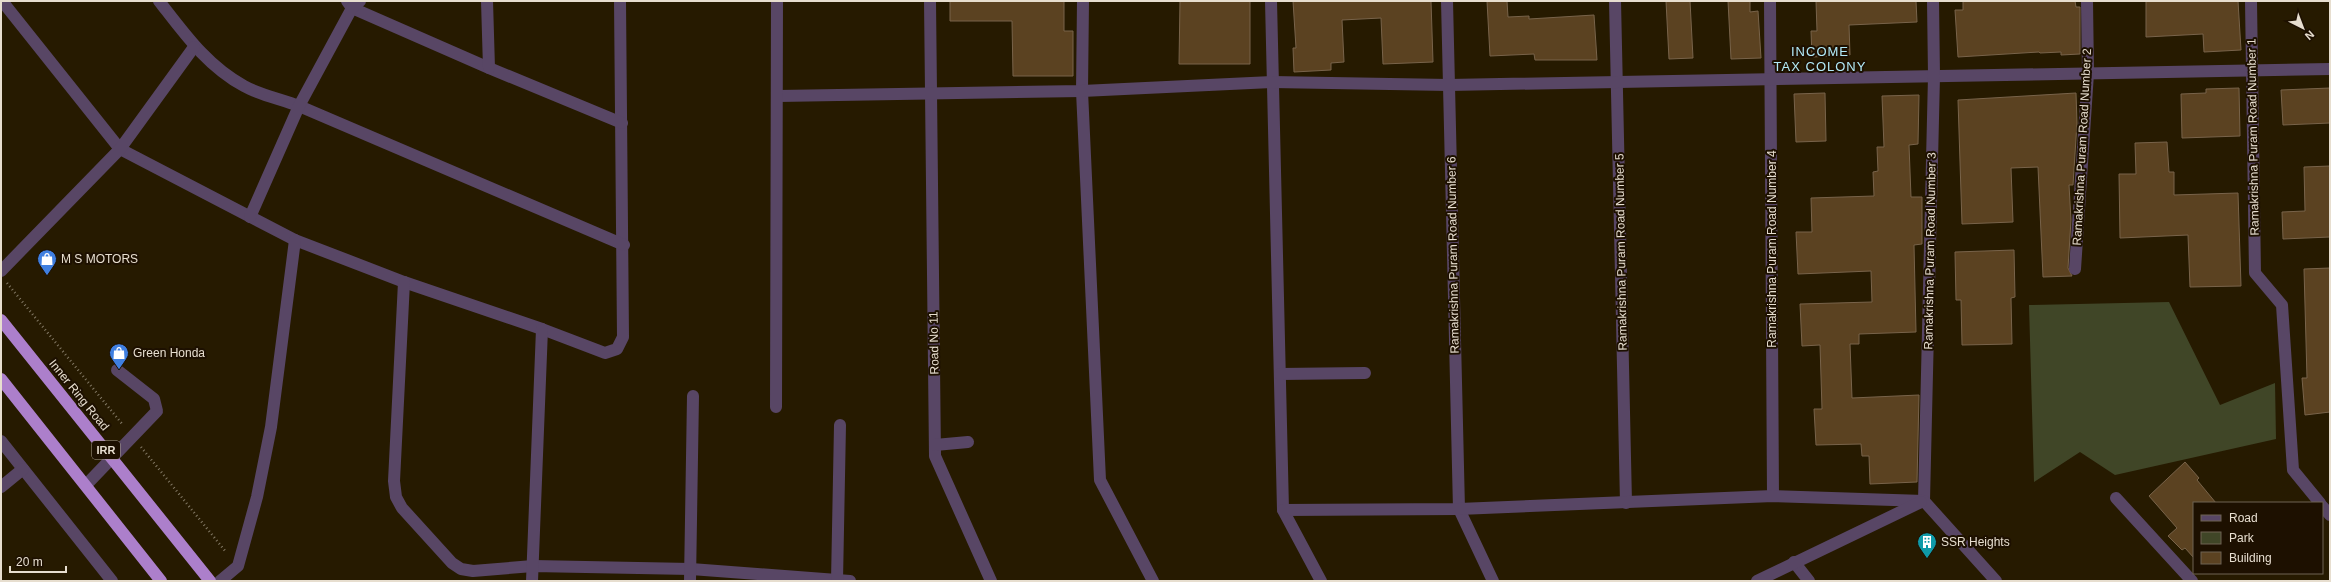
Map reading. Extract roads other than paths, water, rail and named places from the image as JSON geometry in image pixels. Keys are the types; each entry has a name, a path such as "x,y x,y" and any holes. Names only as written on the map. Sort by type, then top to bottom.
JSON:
{"highway":[{"name":"Inner Ring Road","path":"1,320 210,581"},
{"path":"1,380 161,581"}],"street":[{"path":"2,1 120,149 295,240 404,282 542,329 605,353 617,348 623,337 624,245 620,1"},
{"path":"159,1 194,47 220,69 244,86 299,106 624,245"},
{"path":"487,1 489,68"},
{"path":"776,407 778,96 777,1"},
{"name":"Road No 11","path":"930,1 935,456 991,581"},
{"path":"1083,1 1082,91 1100,480 1153,581"},
{"path":"1271,1 1283,510 1320,581"},
{"name":"Ramakrishna Puram Road Number 6","path":"1447,1 1460,509"},
{"name":"Ramakrishna Puram Road Number 5","path":"1615,1 1618,82 1626,503"},
{"name":"Ramakrishna Puram Road Number 4","path":"1770,1 1772,80 1773,496"},
{"name":"Ramakrishna Puram Road Number 3","path":"1924,501 1934,76 1933,1"},
{"name":"Ramakrishna Puram Road Number 2","path":"2075,269 2088,73 2087,1"},
{"name":"Ramakrishna Puram Road Number 1","path":"2251,1 2255,273 2282,305 2293,470 2319,502"},
{"path":"250,217 299,106 353,3 489,68 622,123"},
{"path":"1,271 120,149 194,47"},
{"path":"778,96 1082,91 1272,82 1448,84 1618,82 2330,69"},
{"path":"220,581 238,566 257,497 272,427 295,240"},
{"path":"404,282 394,481 396,497 402,508 452,563 461,569 473,571 533,566 691,575 850,581"},
{"path":"532,581 542,329"},
{"path":"86,485 157,411 154,400 117,370"},
{"path":"1280,374 1365,373"},
{"path":"691,575 693,396"},
{"path":"837,581 840,425"},
{"path":"1,441 112,581"},
{"path":"935,445 968,442"},
{"path":"1,487 23,469"},
{"path":"1283,510 1460,509 1773,496 1924,501 1996,581"},
{"path":"2116,498 2192,581"},
{"path":"1756,581 1924,501"},
{"path":"2323,507 2330,515"},
{"path":"1460,509 1493,581"},
{"path":"1794,562 1809,581"}],"place":[{"name":"M S MOTORS","path":"47,276"},
{"name":"Green Honda","path":"119,370"},
{"name":"SSR Heights","path":"1927,559"}],"district":[{"name":"INCOME TAX COLONY","path":"1820,58"}]}
